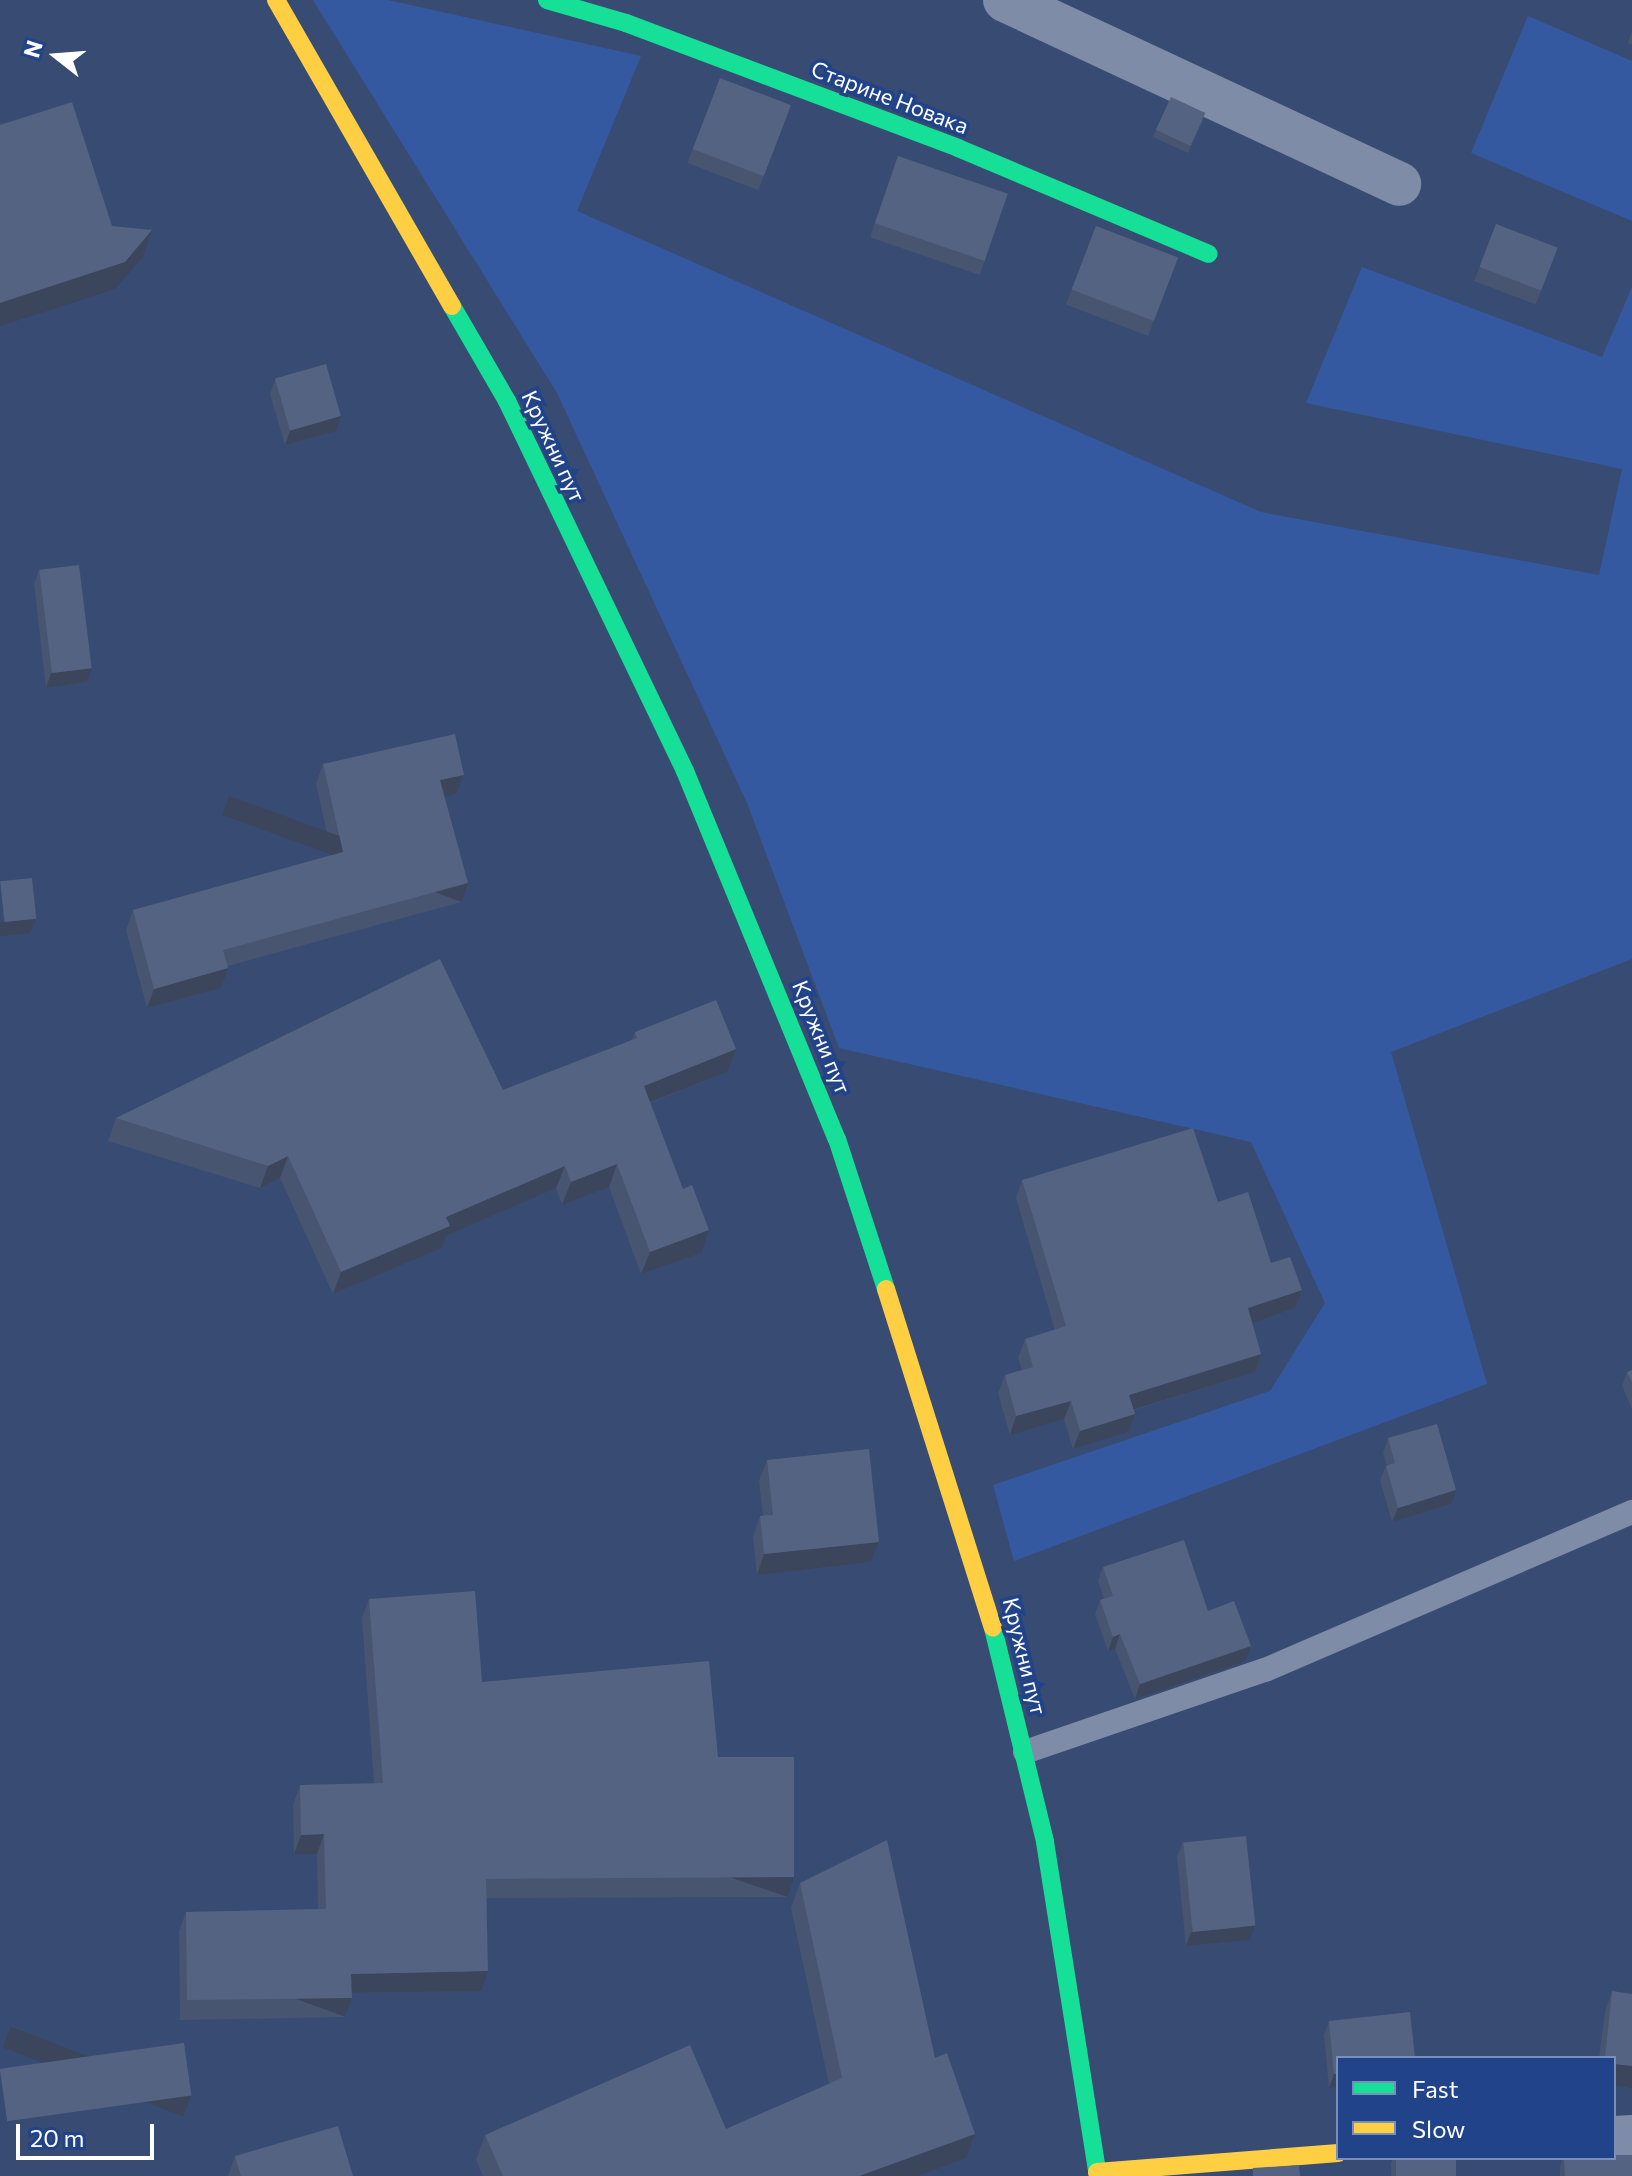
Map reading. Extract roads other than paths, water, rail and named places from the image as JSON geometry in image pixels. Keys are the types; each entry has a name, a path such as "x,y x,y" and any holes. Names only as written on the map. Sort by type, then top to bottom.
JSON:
{"main road":[{"name":"Кружни пут","path":"276,0 507,401 725,862 827,1113 878,1256 980,1577 1025,1752 1045,1842 1097,2174"},
{"name":"Старине Новака","path":"547,0 626,23 958,148 1209,254"},
{"path":"1097,2174 1336,2153"}],"street":[{"path":"1005,0 1399,184"}],"lane":[{"path":"1025,1752 1265,1670 1632,1512"}]}
